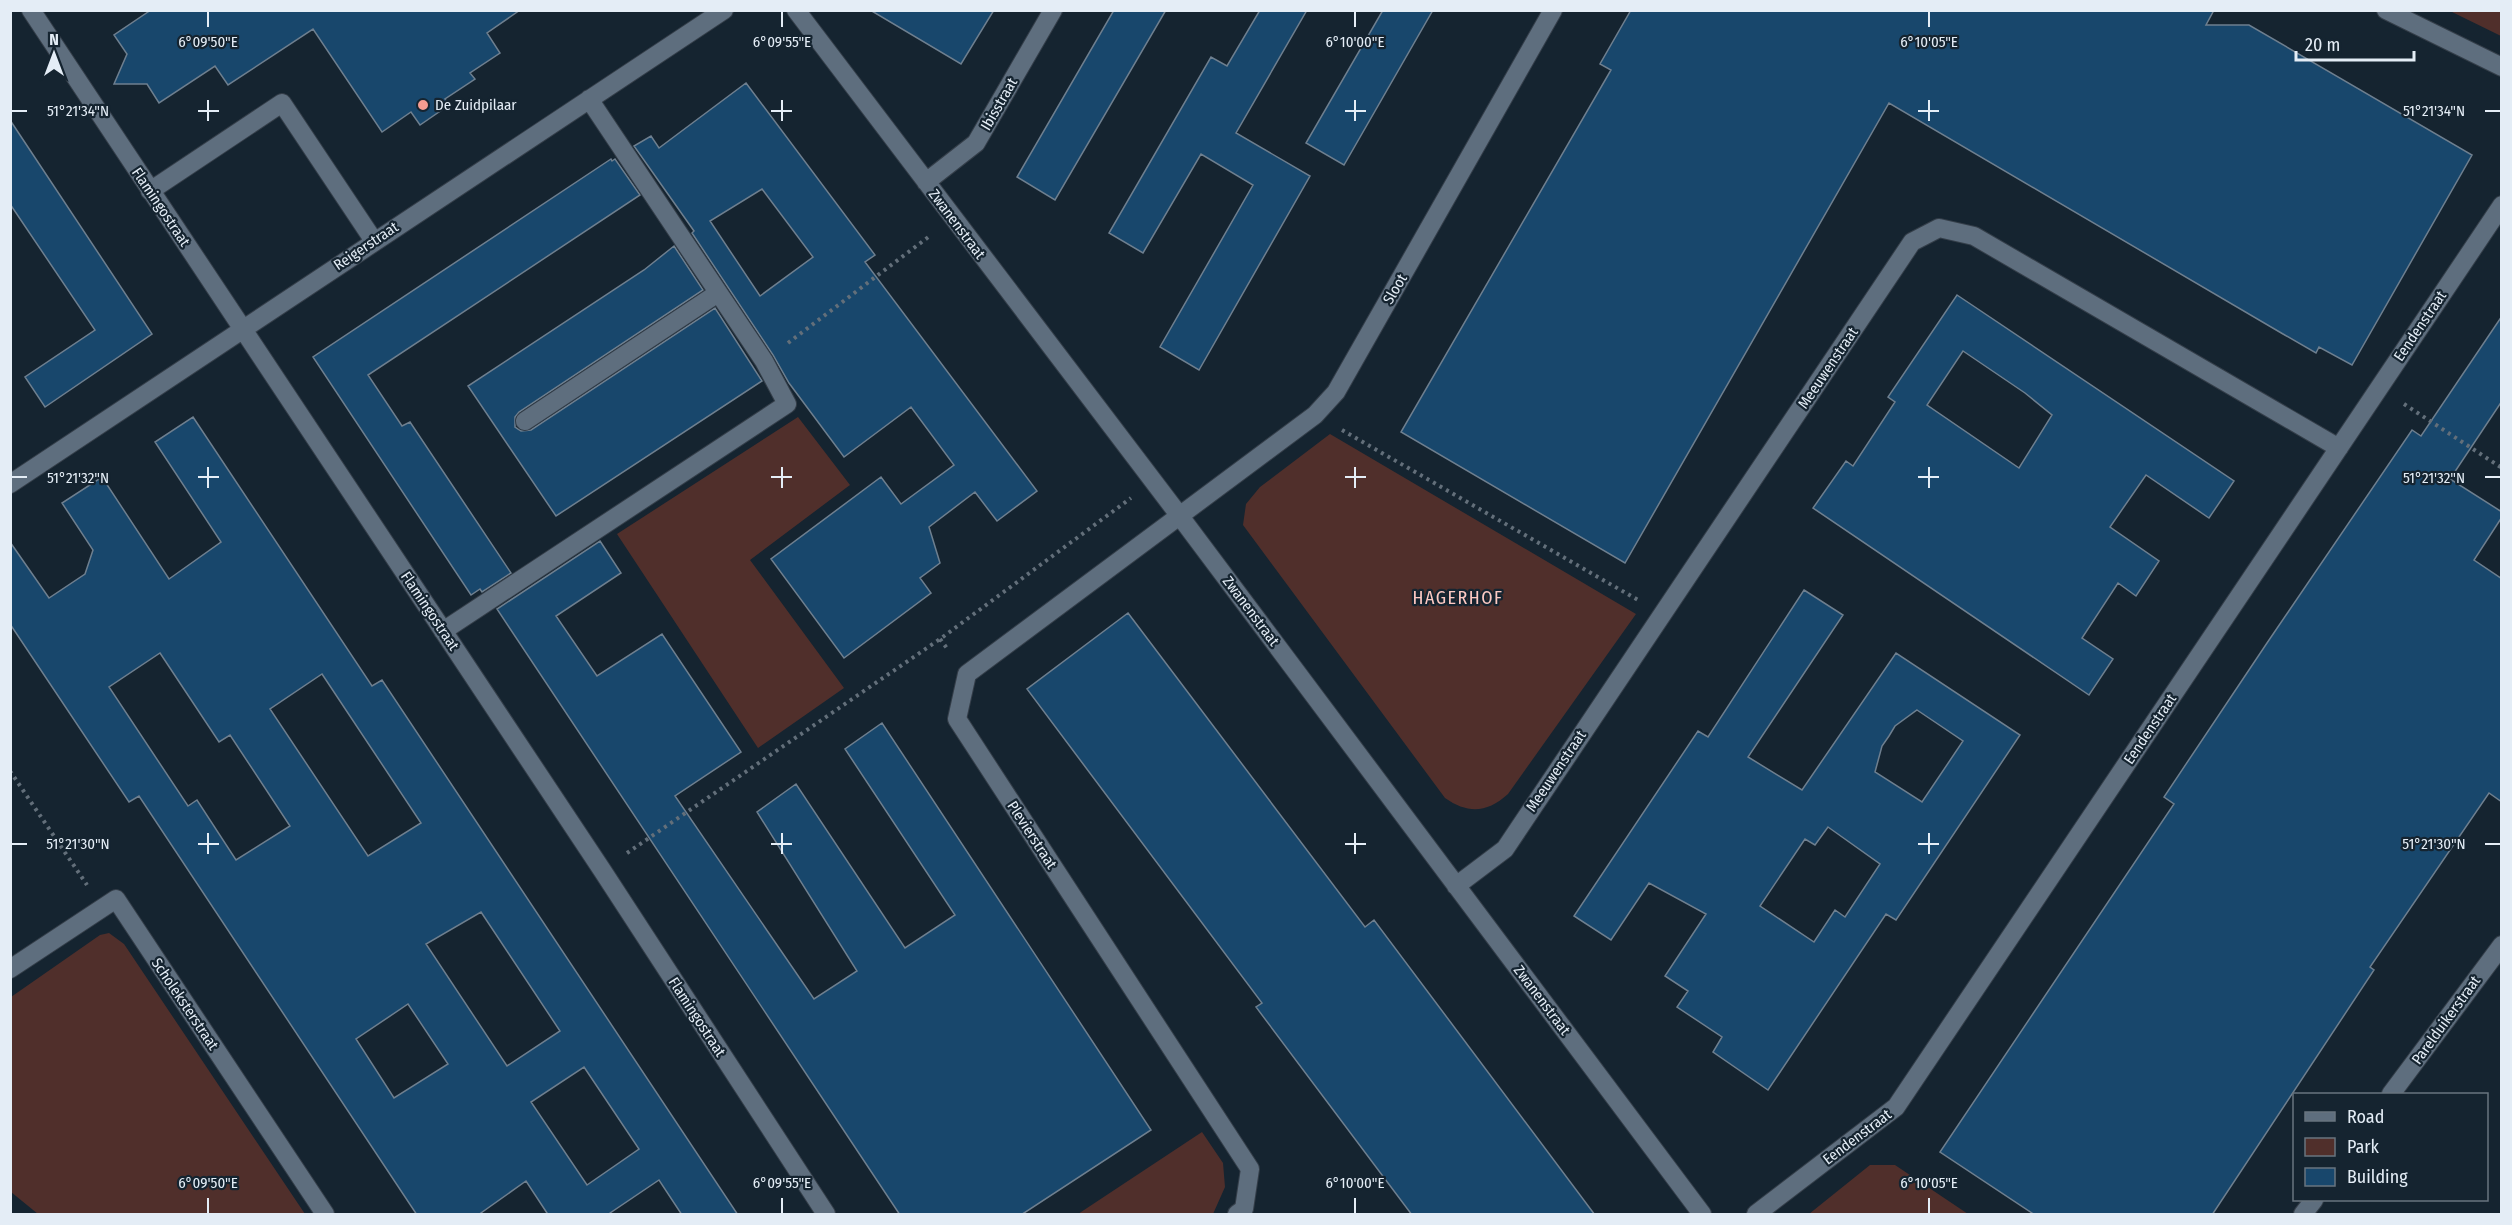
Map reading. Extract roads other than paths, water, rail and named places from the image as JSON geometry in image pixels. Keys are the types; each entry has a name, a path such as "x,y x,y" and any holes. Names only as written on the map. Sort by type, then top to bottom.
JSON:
{"street":[{"name":"Flamingostraat","path":"31,10 602,870 826,1215"},
{"name":"Reigerstraat","path":"10,484 724,10"},
{"name":"Zwanenstraat","path":"796,10 1153,481 1702,1215"},
{"name":"Ibisstraat","path":"926,182 976,143 1053,10"},
{"name":"Sloot","path":"1179,516 1315,415 1336,392 1553,10"},
{"path":"2386,10 2502,67"},
{"path":"443,631 787,404 764,361 589,99"},
{"path":"150,191 282,103 374,241"},
{"name":"Eendenstraat","path":"1756,1215 1896,1107 2502,205"},
{"name":"Meeuwenstraat","path":"1456,886 1504,849 1912,242 1939,228 1974,236 2339,448"},
{"path":"525,421 718,292"},
{"name":"Plevierstraat","path":"1179,516 967,674 957,719 1250,1169 1244,1209 1237,1215"},
{"name":"Scholeksterstraat","path":"10,969 116,899 325,1215"},
{"name":"Parelduikerstraat","path":"2392,1093 2502,945"},
{"path":"2303,1215 2313,1201"}],"place":[{"name":"De Zuidpilaar","path":"423,105"}],"district":[{"name":"HAGERHOF","path":"1458,598"}]}
